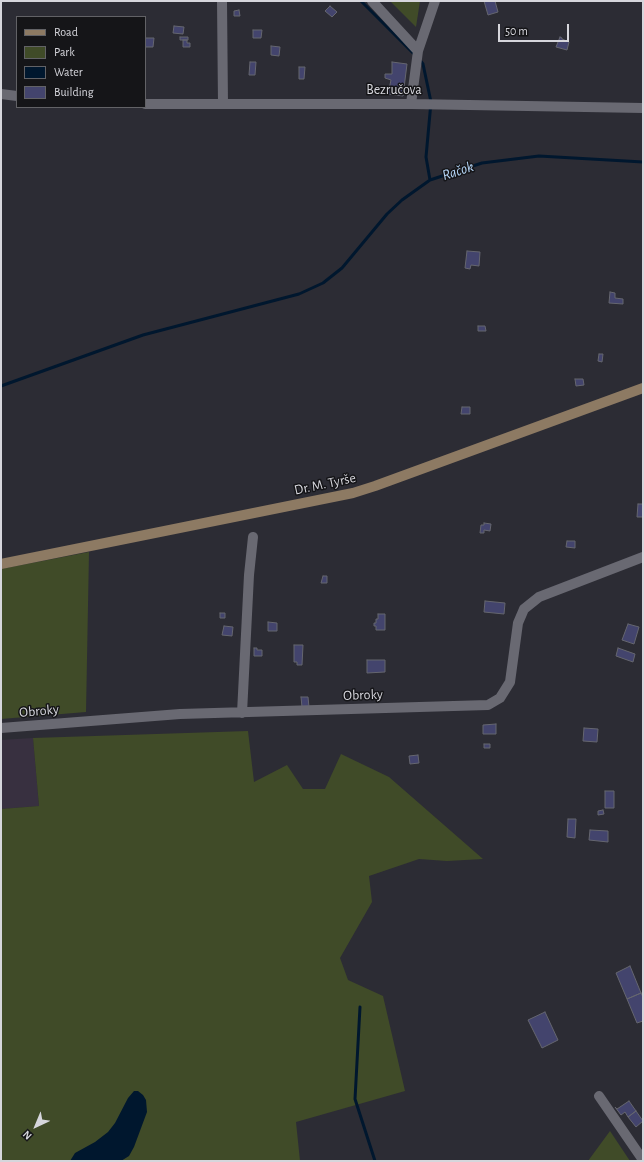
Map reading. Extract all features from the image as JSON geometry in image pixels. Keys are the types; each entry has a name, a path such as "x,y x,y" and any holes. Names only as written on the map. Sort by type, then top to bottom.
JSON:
{"street":[{"path":"222,1 223,104"},
{"path":"372,1 418,51"},
{"path":"411,104 418,51 434,1"},
{"path":"1,94 16,96"},
{"name":"Bezručova","path":"146,104 411,104 643,108"},
{"name":"Dr. M. Tyrše","path":"1,564 353,493 643,388"},
{"path":"242,712 249,575 253,537"},
{"name":"Obroky","path":"1,728 180,714 488,705 500,698 510,682 518,623 524,609 539,598 643,557"},
{"path":"599,1096 643,1160"}],"shaded area":[{"path":"33,738 39,806 1,809 1,740"}],"green space":[{"path":"390,1 420,1 416,27"},
{"path":"89,552 86,712 1,719 1,569"},
{"path":"248,731 254,782 287,765 303,789 325,789 341,754 389,777 483,859 447,861 419,859 369,876 372,902 340,958 348,980 383,996 405,1091 296,1122 300,1161 1,1161 1,809 39,806 33,738"},
{"path":"610,1131 630,1161 588,1161"}],"water":[{"path":"134,1091 138,1091 143,1095 146,1100 147,1112 134,1147 129,1156 121,1161 70,1161 75,1153 95,1142 108,1132 115,1123 128,1098"}],"building":[{"path":"484,1 495,1 498,12 488,15"},
{"path":"330,6 337,12 332,17 325,11"},
{"path":"239,10 240,16 234,16 234,11"},
{"path":"174,26 184,27 183,34 173,33"},
{"path":"253,30 262,30 261,38 253,38"},
{"path":"180,37 188,37 188,40 180,40"},
{"path":"560,37 569,42 567,50 556,47"},
{"path":"146,38 154,38 153,47 146,47"},
{"path":"183,40 187,40 187,43 190,43 190,47 183,47"},
{"path":"271,46 280,47 279,56 271,55"},
{"path":"250,62 256,62 255,75 249,75"},
{"path":"392,62 407,64 403,96 388,94 391,80 385,78 385,74 392,74"},
{"path":"299,67 305,67 304,79 299,79"},
{"path":"467,251 480,252 479,266 471,265 470,269 465,268"},
{"path":"610,292 615,293 615,298 623,299 623,304 609,303"},
{"path":"478,326 485,326 486,331 478,331"},
{"path":"599,354 603,354 602,362 598,361"},
{"path":"575,379 583,379 584,385 576,386"},
{"path":"462,407 470,407 470,414 461,414"},
{"path":"638,504 643,504 643,517 637,517"},
{"path":"484,523 491,524 490,531 484,530 484,533 480,533 481,525 484,525"},
{"path":"567,541 575,541 575,548 566,547"},
{"path":"323,576 327,576 327,583 321,583"},
{"path":"485,601 505,603 504,614 484,612"},
{"path":"220,613 225,613 225,618 220,618"},
{"path":"378,614 385,614 385,630 376,630 376,626 374,626 376,619 378,619"},
{"path":"268,622 277,623 277,631 268,631"},
{"path":"628,624 639,627 634,644 622,640"},
{"path":"224,626 233,627 232,636 222,635"},
{"path":"294,645 303,645 302,665 297,665 297,662 294,662"},
{"path":"254,648 257,648 257,650 262,650 262,656 254,656"},
{"path":"618,648 635,654 633,662 616,656"},
{"path":"367,660 385,660 385,672 367,673"},
{"path":"301,697 308,697 309,707 302,707"},
{"path":"496,724 496,734 483,734 483,725"},
{"path":"584,728 598,729 597,742 583,741"},
{"path":"484,744 490,744 490,748 484,748"},
{"path":"418,755 419,763 410,764 409,756"},
{"path":"605,791 614,791 614,808 605,808"},
{"path":"603,810 604,814 598,815 598,811"},
{"path":"568,819 576,819 575,838 567,837"},
{"path":"590,830 608,831 608,842 589,840"},
{"path":"630,966 641,993 627,999 616,973"},
{"path":"641,993 643,997 643,1021 637,1023 627,999"},
{"path":"545,1012 558,1040 542,1048 528,1020"},
{"path":"629,1101 636,1111 628,1117 625,1112 621,1115 615,1107 617,1109"},
{"path":"636,1111 643,1121 636,1127 628,1117"}],"waterway":[{"name":"Račok","path":"361,1 415,55"},
{"name":"Račok","path":"419,59 423,64 431,102 426,157 430,180 482,163 539,156 643,162"},
{"path":"1,386 143,335 299,294 323,283 342,268 387,214 402,200 430,180"},
{"path":"360,1007 355,1099 375,1161"}]}
